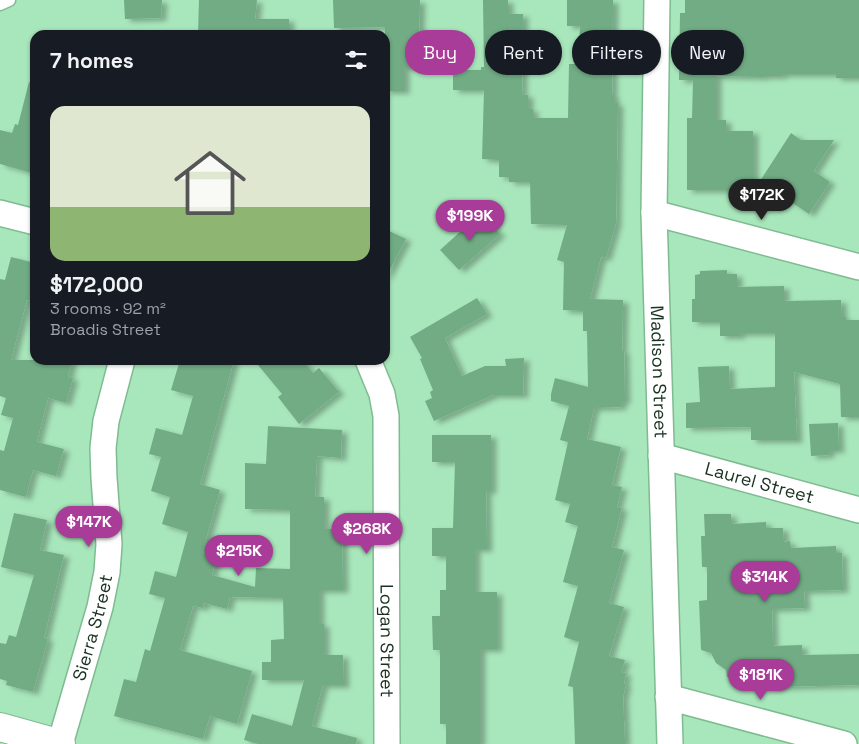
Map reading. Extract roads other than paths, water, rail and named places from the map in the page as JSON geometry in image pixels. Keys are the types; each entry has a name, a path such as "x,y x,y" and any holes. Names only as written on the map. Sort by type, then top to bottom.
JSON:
{"street":[{"name":"Madison Street","path":"657,0 654,213 670,744"},
{"path":"0,213 30,221"},
{"path":"654,213 859,267"},
{"name":"Sierra Street","path":"61,744 100,607 107,572 109,544 104,478 104,448 106,421 121,365"},
{"name":"Logan Street","path":"370,365 382,394 386,416 387,744"},
{"name":"Laurel Street","path":"661,456 859,510"},
{"path":"668,697 844,744"},
{"path":"0,727 61,744"}],"lane":[{"path":"0,4 9,0"}]}
